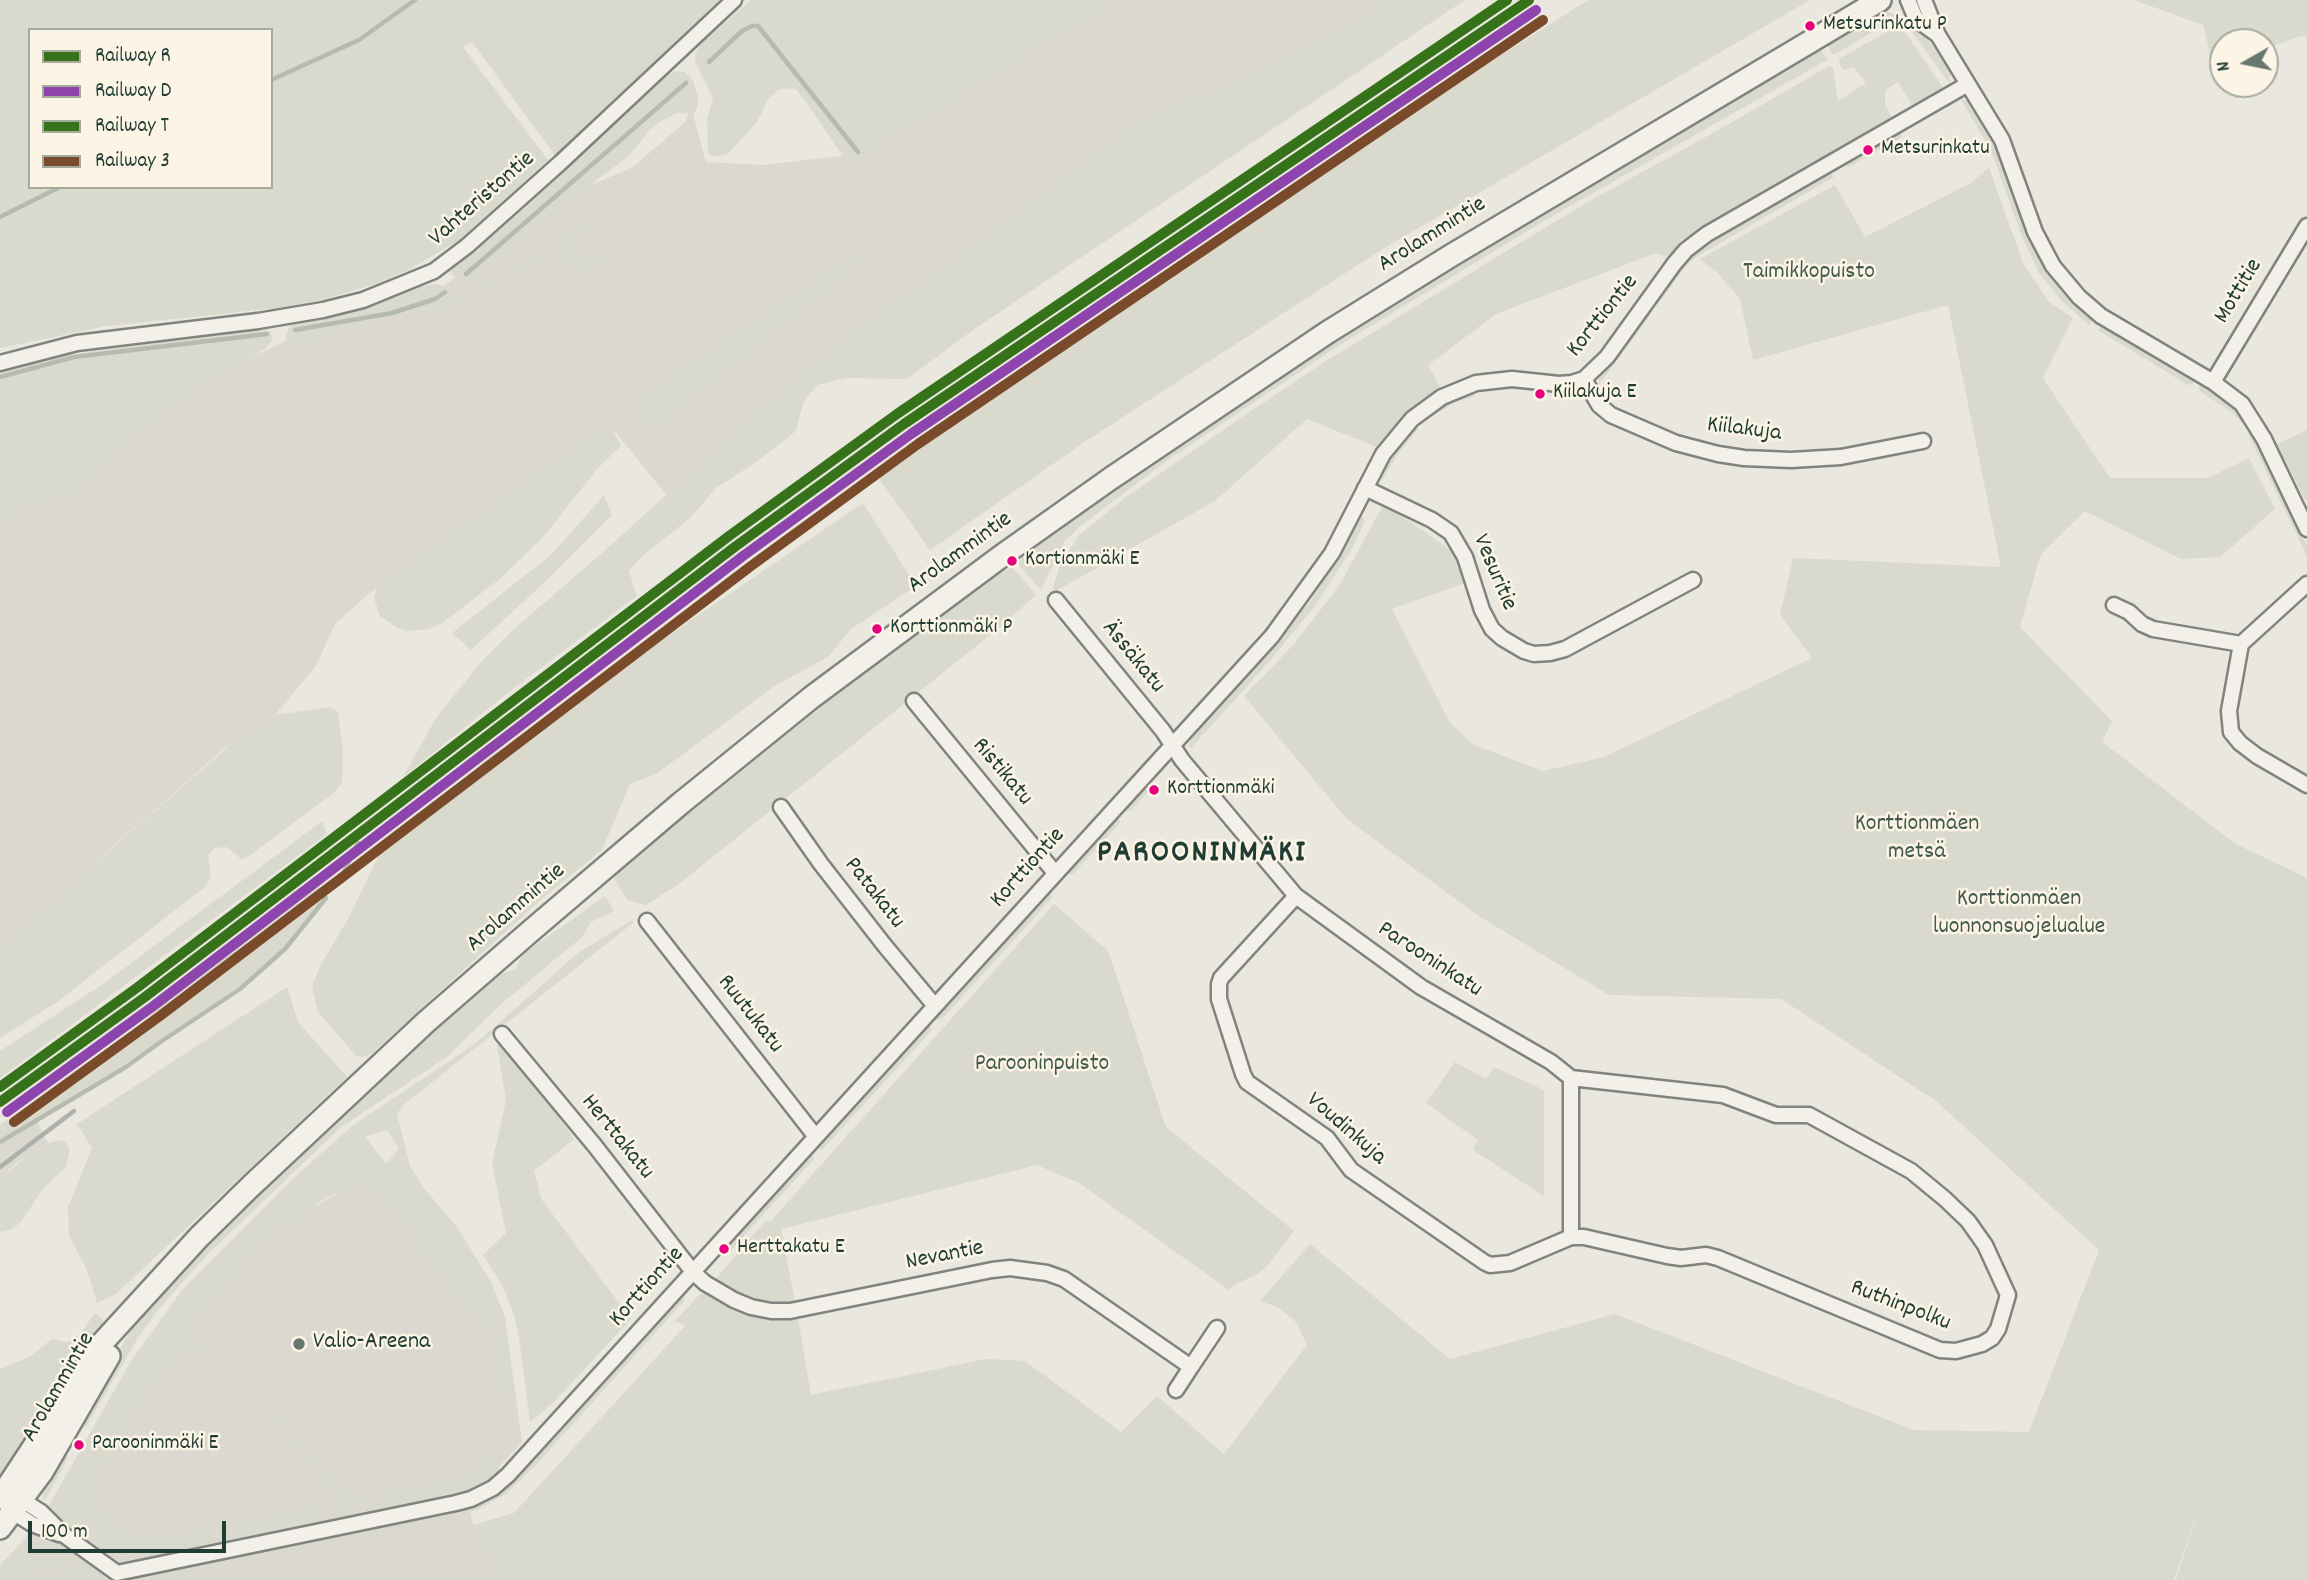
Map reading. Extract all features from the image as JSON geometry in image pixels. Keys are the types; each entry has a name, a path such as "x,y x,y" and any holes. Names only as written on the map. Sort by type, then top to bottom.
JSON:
{"street":[{"name":"Vahteristontie","path":"0,363 77,343 258,321 323,310 363,300 430,273 458,253 560,163 734,0"},
{"name":"Arolammintie","path":"7,1507 102,1343 199,1237 436,1014 681,803 879,646 1110,479 1328,332 1880,0"},
{"path":"1908,0 1916,19 1938,35"},
{"path":"1924,0 1938,35 2002,140 2043,250 2064,280 2102,316 2213,382 2242,404 2255,421 2307,529"},
{"name":"Korttiontie","path":"7,1507 32,1524 64,1535 118,1577 456,1503 484,1494 509,1475 1272,636 1332,553 1383,454 1412,419 1442,397 1476,383 1500,379 1559,384 1584,379 1607,357 1686,250 1707,234 1968,84"},
{"name":"Mottitie","path":"2213,382 2307,226"},
{"name":"Kiilakuja","path":"1584,379 1599,405 1611,415 1676,443 1718,454 1791,460 1829,458 1923,441"},
{"name":"Vesuritie","path":"1365,488 1441,525 1451,533 1465,557 1482,610 1492,629 1502,638 1534,654 1565,649 1692,580"},
{"path":"2307,584 2241,644 2230,699 2229,722 2231,732 2240,743 2307,785"},
{"name":"Ässäkatu","path":"1056,600 1173,745"},
{"path":"2114,605 2153,629 2241,644"},
{"name":"Ristikatu","path":"914,701 1055,873"},
{"name":"Parooninkatu","path":"1173,745 1182,760 1296,895 1421,987 1551,1062 1571,1079"},
{"name":"Patakatu","path":"781,807 837,885 935,1006"},
{"name":"Voudinkuja","path":"1296,895 1221,978 1219,984 1219,999 1247,1082 1327,1138 1351,1170 1490,1265 1510,1264 1571,1237"},
{"name":"Ruutukatu","path":"646,921 816,1137"},
{"name":"Herttakatu","path":"502,1034 595,1146 693,1272"},
{"path":"1571,1079 1571,1237"},
{"name":"Ruthinpolku","path":"1571,1079 1723,1096 1776,1115 1809,1115 1911,1171 1945,1199 1968,1221 1984,1245 2008,1295 1998,1329 1992,1338 1982,1344 1956,1351 1940,1350 1718,1258 1706,1255 1681,1258 1584,1237 1571,1237"},
{"name":"Nevantie","path":"693,1272 705,1283 734,1300 771,1311 807,1309 992,1270 1010,1268 1047,1273 1064,1279 1191,1367"},
{"path":"1176,1390 1217,1328"}],"shaded area":[{"path":"1121,0 1392,0 1311,45 1145,117 668,497 608,423 459,526 377,587 335,624 316,666 275,715 225,748 0,946 0,530 16,521 19,508 49,504 72,496 168,409 258,354 317,326 421,302 577,191 633,167 685,122 691,106 706,162 763,165 868,153"},
{"path":"29,1106 48,1143 15,1164 0,1178 0,1125"},
{"path":"349,1187 370,1188 416,1242 422,1258 488,1330 522,1442 496,1470 467,1490 473,1525 493,1580 0,1580 0,1565 21,1543 187,1329 193,1314 281,1225"}],"green space":[{"path":"0,0 729,0 557,158 472,42 463,47 548,160 461,239 410,269 381,282 326,299 277,308 107,326 0,348"},
{"path":"751,0 1121,0 868,153 847,162 797,90 791,88 778,90 768,99 757,122 728,154 714,157 708,153 707,120 713,98 695,62 695,54 701,44"},
{"path":"1386,0 1465,0 976,328 907,379 846,378 817,385 803,403 796,431 758,461 716,488 690,518 640,558 629,571 637,596 510,691 403,777 436,718 481,662 513,630 610,546 792,380 849,334 1145,117 1311,45"},
{"path":"1588,0 1810,0 1381,250 1086,441 930,550 873,470 1393,124"},
{"path":"2134,0 2307,0 2307,37 2301,36 2279,44 2279,28 2209,28 2209,50 2203,25"},
{"path":"1888,12 1900,15 1832,54 1829,41 1875,14"},
{"path":"1909,20 1948,66 1951,72 1949,83 1905,22"},
{"path":"1898,26 1944,89 1913,107 1898,82 1885,90 1885,105 1893,119 1682,240 1668,257 1656,253 1496,314 1428,365 1440,387 1398,422 1377,447 1307,419 1215,501 1054,592 1060,565 1078,536 1126,497 1245,415 1326,361 1581,206 1829,66 1833,67 1838,101 1866,83 1854,67 1844,70 1839,63 1840,58"},
{"path":"1819,47 1827,60 1542,222 1338,346 1168,460 1079,527 1065,541 1041,590 1017,563 1047,535 1334,337"},
{"path":"675,71 685,72 693,81 698,96 694,114 677,113 658,123 629,156 544,220 488,269 461,279 453,276 451,270 454,264 486,239 660,81"},
{"path":"1960,98 1972,104 1992,135 2044,268 2067,297 2094,318 2089,325 2063,302 2039,273 2021,234 1991,150"},
{"path":"1899,132 1902,137 1849,167 1846,166 1846,163"},
{"path":"1989,168 2023,263 2049,302 2073,318 2043,378 2110,478 2208,478 2249,458 2275,509 2220,557 2181,559 2085,511 2043,552 2020,627 2112,721 2102,742 2236,844 2307,878 2307,1580 2176,1580 2202,1500 2174,1580 493,1580 473,1525 514,1513 685,1326 675,1321 703,1291 740,1311 761,1317 798,1318 811,1395 986,1359 1025,1361 1121,1432 1157,1396 1224,1454 1307,1345 1296,1322 1277,1307 1260,1301 1310,1244 1450,1359 1615,1314 1914,1430 2029,1432 2099,1250 1936,1101 1781,999 1609,995 1474,913 1346,818 1244,696 1294,644 1339,586 1382,507 1402,516 1453,552 1465,583 1392,609 1450,723 1474,745 1543,771 1604,757 1812,658 1780,615 1793,558 2001,567 1948,305 1753,360 1740,299 1716,271 1700,259 1835,185 1865,237 1969,184"},
{"path":"1831,172 1834,177 1696,257 1684,268 1658,304 1655,302 1693,252"},
{"path":"599,218 601,227 577,233 583,259 608,256 609,263 581,272 570,270 562,261 558,238 560,231"},
{"path":"542,248 547,259 543,265 526,267 504,278 487,293 475,295 468,291 470,287 493,280 527,254"},
{"path":"862,250 865,259 855,272 677,413 650,431 631,401"},
{"path":"435,284 452,289 461,299 463,306 405,313 353,326 304,348 287,347 286,335 295,323 357,309 408,289"},
{"path":"1648,312 1651,314 1599,385 1599,379"},
{"path":"2102,324 2194,380 2192,384 2188,385 2098,330"},
{"path":"265,329 271,332 272,340 266,348 168,409 72,496 49,504 19,508 16,521 0,530 0,373 66,355"},
{"path":"2200,384 2236,406 2247,420 2242,423 2232,412 2199,391"},
{"path":"1474,393 1474,396 1454,403 1428,419 1427,416 1439,407"},
{"path":"609,422 621,446 597,469 544,536 501,578 442,623 429,629 407,631 380,616 374,598 377,587 459,526"},
{"path":"1415,426 1418,429 1381,482 1393,453"},
{"path":"2307,430 2307,499 2305,500 2277,444"},
{"path":"2253,432 2307,546 2307,556 2248,434"},
{"path":"604,495 612,515 471,650 452,633 552,554"},
{"path":"863,503 916,586 851,629 828,657 773,687 656,774 630,784 602,850 544,897 371,1054 356,1056 318,1012 312,987 320,966 348,919 379,855 483,762"},
{"path":"1361,516 1365,521 1350,552 1314,607 1268,663 1191,748 1188,747 1193,736 1263,659 1309,603"},
{"path":"1012,567 1036,595 1000,627 680,883 646,905 628,901 614,879 629,857 754,753 977,585"},
{"path":"330,707 338,712 343,753 342,783 334,793 246,858 241,859 227,847 214,848 208,856 211,876 205,887 57,1002 0,1038 0,946 237,739 275,715"},
{"path":"1144,787 1149,791 1131,810 1125,812 1124,809"},
{"path":"1117,817 1120,823 1071,875 1067,871"},
{"path":"322,821 327,834 0,1078 0,1051 106,982"},
{"path":"318,881 323,893 317,908 296,936 265,967 151,1051 0,1144 0,1126 112,1048 175,994"},
{"path":"1048,892 1053,897 942,1019 935,1020 934,1018"},
{"path":"605,896 614,911 591,922 582,937 500,1005 447,1057 340,1128 206,1256 157,1311 136,1341 86,1427 78,1429 103,1377 128,1335 150,1303 199,1246 489,977 515,970 522,955"},
{"name":"Parooninpuisto","path":"1054,904 1108,951 1166,1127 1294,1231 1269,1264 1256,1275 1235,1284 1229,1290 1079,1183 1037,1165 781,1229 795,1302 773,1304 747,1299 714,1281 766,1220 770,1222"},
{"path":"632,920 633,923 402,1106 397,1114 410,1166 423,1187 457,1227 491,1282 505,1317 522,1442 506,1423 488,1330 422,1258 416,1242 370,1188 349,1187 319,1202 291,1227 281,1225 202,1313 198,1311 193,1314 187,1329 214,1353 205,1357 185,1350 165,1371 111,1451 100,1489 103,1511 118,1526 147,1536 177,1534 321,1502 322,1511 315,1523 140,1560 105,1554 53,1515 47,1509 131,1361 182,1290 298,1174 352,1126 475,1044 578,953","holes":["387,1130 399,1149 386,1164 365,1137"]},
{"path":"287,987 298,1022 347,1077 116,1294 97,1303 86,1268 69,1236 68,1207 92,1148 77,1124"},
{"path":"929,1023 932,1030 822,1150 816,1147"},
{"path":"497,1045 505,1047 574,1139 534,1171 542,1200 631,1319 554,1402 530,1422 514,1315 503,1287 483,1255 506,1233 492,1163 506,1101"},
{"path":"1455,1062 1486,1079 1494,1067 1544,1090 1544,1196 1473,1150 1478,1140 1426,1103"},
{"path":"60,1140 70,1149 66,1167 43,1189 20,1223 11,1230 0,1232 0,1178 30,1154 48,1143"},
{"path":"811,1153 814,1159 731,1250 726,1246"},
{"path":"682,1294 684,1301 537,1464 506,1494 477,1510 392,1529 391,1524 476,1505 501,1491"},
{"path":"95,1313 104,1321 92,1345 8,1475 0,1478 0,1369 29,1357 52,1339 68,1342 80,1334"},
{"path":"244,1381 347,1486 357,1489 363,1496 364,1505 357,1514 343,1517 340,1514 337,1498 242,1384"},
{"path":"65,1451 68,1458 44,1502 42,1486"},
{"path":"487,1452 499,1464 500,1473 482,1485 451,1496 382,1511 377,1507 377,1495 384,1490 448,1479 473,1467 484,1459"},
{"path":"373,1528 374,1532 168,1575 167,1570"},
{"path":"33,1531 89,1564 105,1580 97,1580 30,1539"},
{"path":"21,1544 64,1564 86,1580 71,1580 51,1568 27,1580 0,1580 0,1565"}],"waterway":[{"path":"273,79 359,40 415,0"},
{"path":"709,62 742,31 758,26 858,152"},
{"path":"466,274 686,83"},
{"path":"0,217 56,189"},
{"path":"295,330 392,313 435,299 445,292"},
{"path":"0,377 74,357 267,334"},
{"path":"340,880 358,843"},
{"path":"0,1142 126,1067 240,989 285,949 326,898"}],"railway":[{"path":"0,1167 74,1111"}],"rail line":[{"name":"T","path":"0,1087 138,987 729,536 897,414 1507,0"},
{"name":"R","path":"0,1102 145,997 736,546 904,424 1529,0"},
{"name":"D","path":"7,1112 152,1007 743,556 911,434 1536,10"},
{"name":"3","path":"14,1122 160,1016 751,566 918,444 1543,20"}],"place":[{"name":"Metsurinkatu P","path":"1810,26"},
{"name":"Metsurinkatu","path":"1868,150"},
{"name":"Kiilakuja E","path":"1540,394"},
{"name":"Kortionmäki E","path":"1012,561"},
{"name":"Korttionmäki P","path":"877,629"},
{"name":"Korttionmäki","path":"1154,790"},
{"name":"Herttakatu E","path":"724,1249"},
{"name":"Valio-Areena","path":"299,1344"},
{"name":"Parooninmäki E","path":"79,1445"}],"district":[{"name":"PAROONINMÄKI","path":"1202,856"}],"park label":[{"name":"Taimikkopuisto","path":"1809,274"},
{"name":"Korttionmäen metsä","path":"1917,840"},
{"name":"Korttionmäen luonnonsuojelualue","path":"2019,915"}]}
